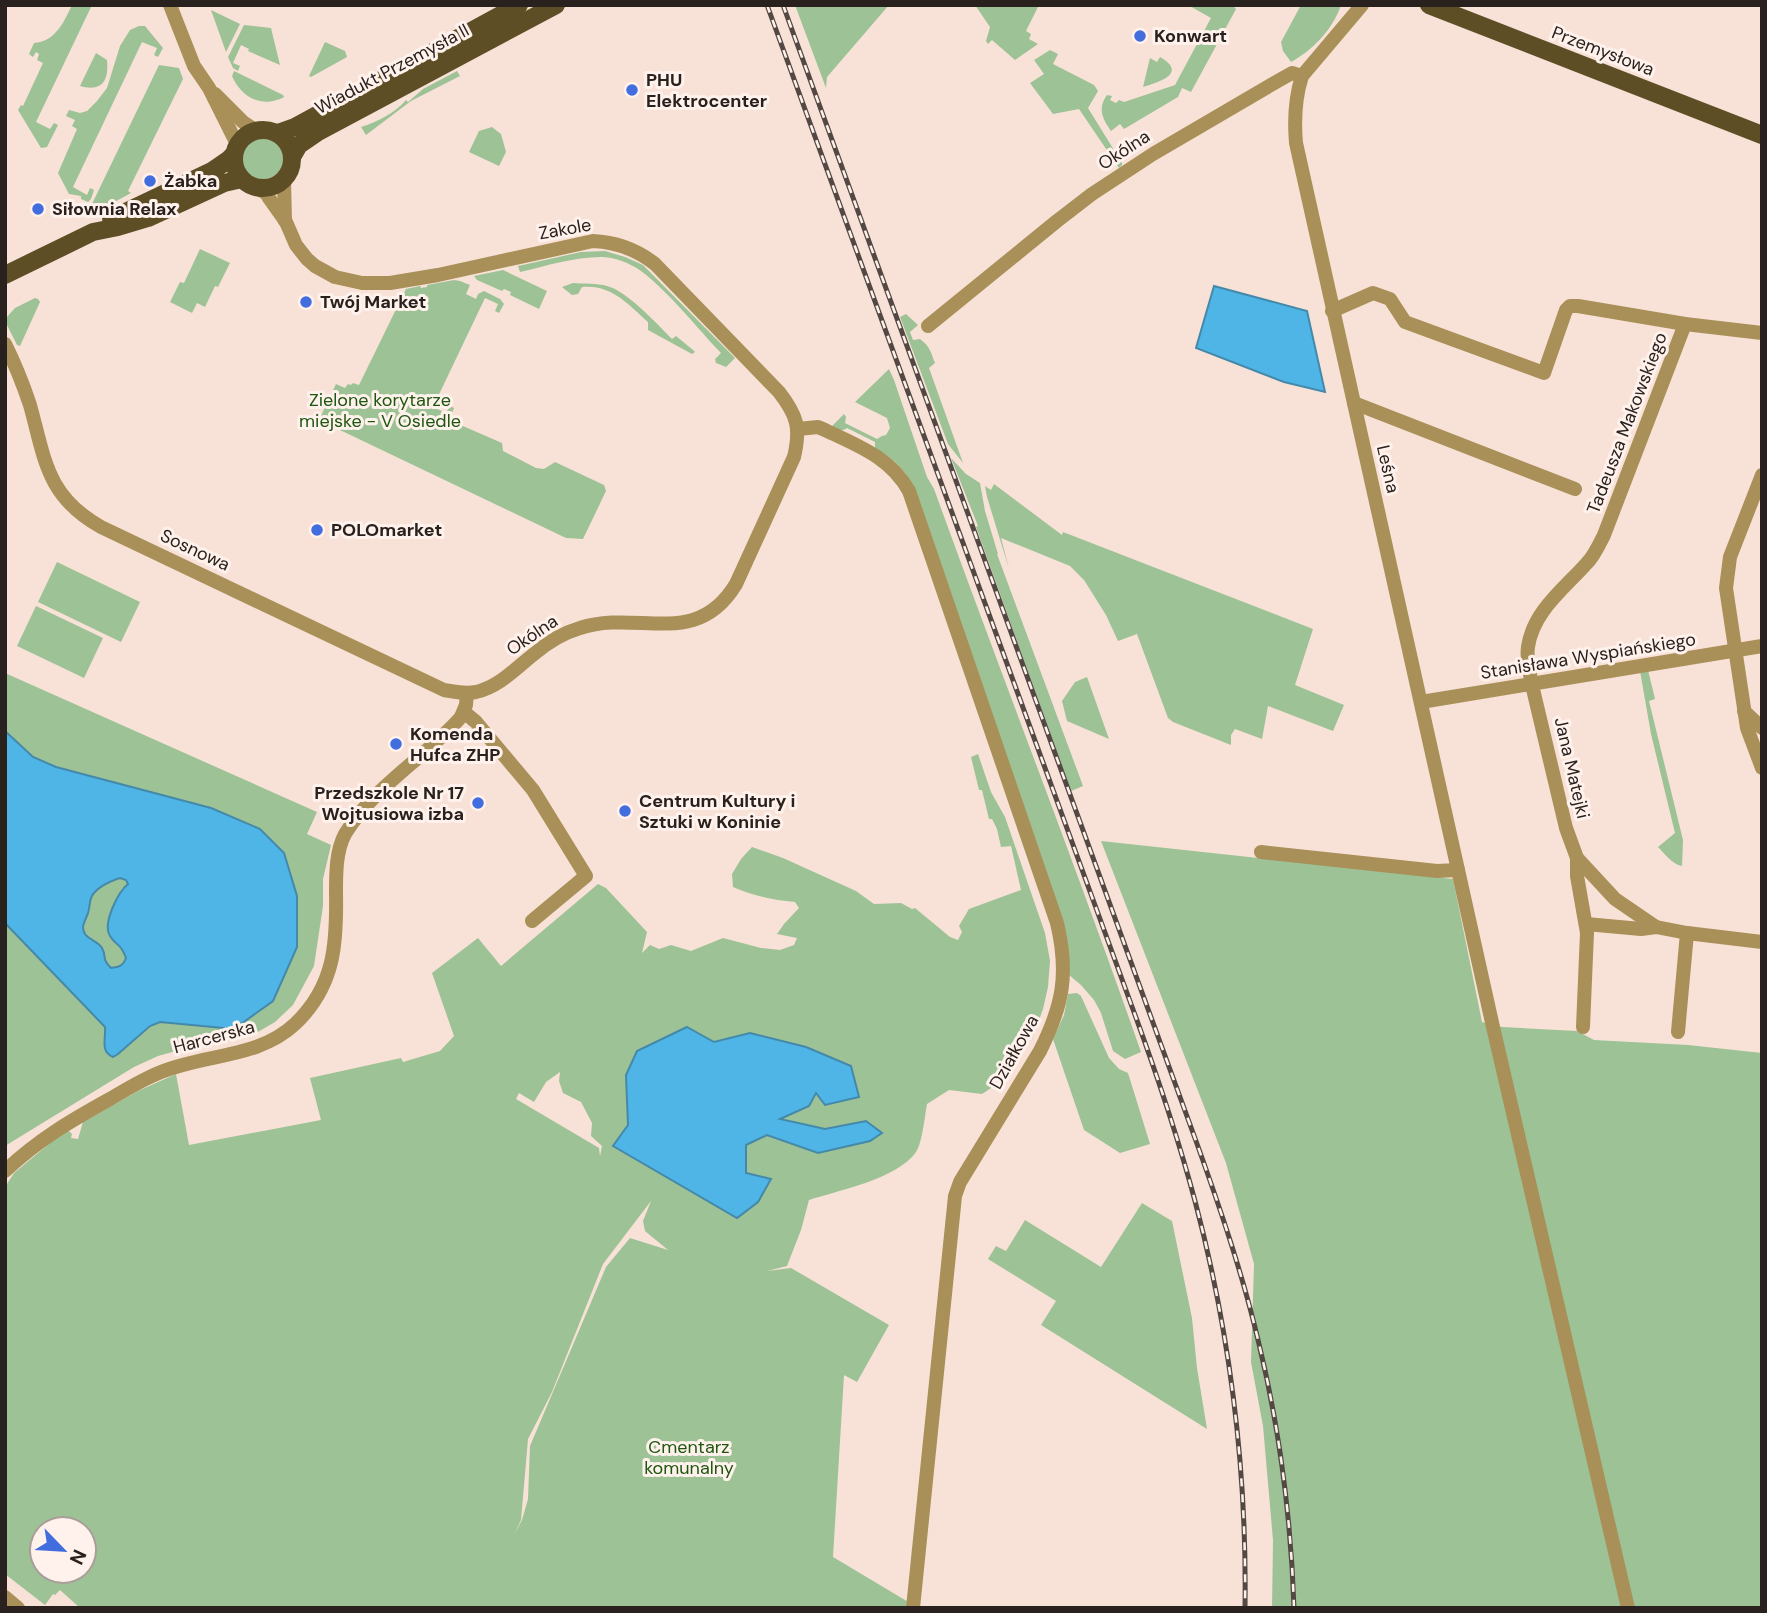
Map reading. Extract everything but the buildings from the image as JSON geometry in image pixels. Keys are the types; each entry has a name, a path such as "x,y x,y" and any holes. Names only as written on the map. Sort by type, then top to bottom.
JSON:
{"main road":[{"name":"Wiadukt Przemysła II","path":"278,133 295,127 519,5"},
{"name":"Przemysłowa","path":"1430,5 1762,135"},
{"name":"Wiadukt Przemysła II","path":"292,157 299,145 318,132 551,8"},
{"path":"5,275 93,232 115,216 131,211 212,170 228,160 243,137 255,130 278,133 288,143 292,157 290,169 284,180 271,187 224,183 148,218 93,232"},
{"path":"236,149 234,168 249,184"}],"street":[{"path":"170,5 194,66 209,88 236,149"},
{"path":"1344,25 1352,5"},
{"path":"1302,76 1362,5"},
{"name":"Okólna","path":"929,326 1056,221 1102,188 1153,154 1292,73 1302,76"},
{"name":"Leśna","path":"1302,76 1295,109 1296,143 1493,1027 1628,1608"},
{"path":"209,88 243,122 255,130"},
{"name":"Zakole","path":"284,180 286,222"},
{"name":"Zakole","path":"249,184 267,194 302,253 315,266 335,276 362,283 390,283 438,275 587,242 608,242 633,250 662,271 779,392 795,415 798,429"},
{"name":"Tadeusza Makowskiego","path":"1332,311 1373,293 1390,299 1405,322 1544,373 1566,310 1570,306 1685,324 1604,535 1589,561 1549,603 1534,629 1528,646 1532,685"},
{"path":"1685,324 1762,333"},
{"name":"Sosnowa","path":"5,344 22,382 51,478 58,491 78,512 101,527 429,684 444,690 467,693"},
{"path":"1354,403 1575,489"},
{"name":"Okólna","path":"467,693 498,683 550,642 574,629 602,622 680,624 693,621 717,608 736,584 789,469 797,445 798,429"},
{"name":"Działkowa","path":"798,429 825,429 877,456 896,472 909,491 1057,923 1064,962 1061,998 1049,1032 960,1182 955,1196 913,1608"},
{"path":"1762,475 1730,557 1726,588 1747,728 1762,768"},
{"name":"Stanisława Wyspiańskiego","path":"1421,702 1762,646"},
{"name":"Jana Matejki","path":"1532,685 1566,828 1577,858 1577,876 1586,923 1641,929 1656,927 1762,942"},
{"path":"467,693 464,712 476,722 533,790 586,876 532,921"},
{"path":"1744,711 1762,729"},
{"name":"Harcerska","path":"5,1171 39,1141 142,1081 177,1066 257,1047 281,1035 300,1019 317,997 333,958 337,927 337,862 346,834 368,805 457,722 464,712"},
{"path":"1261,852 1437,872 1458,870"},
{"name":"Jana Matejki","path":"1577,858 1615,899 1656,927"},
{"path":"1583,1027 1586,923"},
{"path":"1678,1032 1687,933"},
{"path":"5,1597 18,1608"}],"green space":[{"path":"72,5 92,5 36,122 50,129 54,123 58,125 47,147 41,148 18,110 23,106 43,63 37,60 39,54 36,52 33,57 29,54 34,43 48,39 58,30"},
{"path":"795,5 889,5 827,77 826,88"},
{"path":"975,5 1039,5 1026,31 1031,34 1029,39 1038,44 1015,60 992,40 988,44 986,41 990,27"},
{"path":"1188,5 1233,5 1236,9 1191,92 1182,88 1178,97 1124,129 1120,124 1111,131 1102,109 1107,95 1112,96 1110,100 1116,103 1119,100 1124,102 1175,85 1211,18"},
{"path":"1301,5 1341,5 1321,38 1291,62 1283,51 1281,42"},
{"path":"211,10 240,24 226,52"},
{"path":"244,25 271,28 280,65 248,51 249,49 241,45 233,63 240,66 238,71 233,68 228,57"},
{"path":"145,26 163,48 158,57 154,55 157,48 142,42 73,187 87,195 90,188 94,190 88,202 81,199 81,196 69,194 58,173 77,129 72,126 75,120 66,116 69,110 80,113 87,111 97,101 107,88 120,46 130,30"},
{"path":"325,42 345,51 347,57 311,77 309,76"},
{"path":"1050,50 1058,54 1053,64 1094,85 1098,91 1088,108 1122,163 1119,168 1079,109 1053,114 1030,83 1044,74 1034,60"},
{"path":"96,53 107,60 105,79 99,86 80,86"},
{"path":"1160,57 1172,68 1171,72 1163,80 1143,87 1150,58 1157,62"},
{"path":"159,65 179,68 183,79 128,191 131,193 96,212 93,211 91,206"},
{"path":"234,71 284,97 268,102 253,99 236,83 232,76"},
{"path":"457,71 460,76 411,101 366,135 361,127 397,109 423,89"},
{"path":"492,127 501,134 506,152 499,166 469,152 479,131"},
{"path":"263,137 278,143 284,158 278,173 263,179 248,173 242,158 248,143"},
{"path":"200,249 230,263 205,307 197,303 192,313 170,302 180,282 184,283"},
{"path":"605,251 643,265 735,358 726,367 716,363 715,359 721,353 662,289 627,263 611,258 591,257 520,272 518,266 581,252"},
{"path":"503,270 547,291 539,309 510,295 511,292 504,289 502,291 477,280 474,276"},
{"name":"Zielone korytarze miejske - V Osiedle","path":"454,280 470,285 466,294 476,299 478,294 484,291 504,304 499,313 495,311 498,304 485,298 433,407 446,413 450,406 454,408 449,420 502,443 503,451 536,468 544,469 555,462 604,485 606,491 583,539 566,538 319,420 336,384 345,388 348,384 359,385 406,289"},
{"path":"573,283 599,284 615,289 641,309 672,339 676,336 695,352 692,354 648,330 648,322 610,292 582,287 578,294 572,295 562,287"},
{"path":"35,298 40,302 20,346 17,345 6,318 15,308"},
{"path":"906,314 918,325 910,332 913,340 920,339 928,347 935,363 929,368 963,463 948,444 900,317"},
{"path":"889,369 1141,1052 1125,1059 1113,1051 1094,1000 1069,975 906,474 894,461 875,448 875,442 847,428 840,430 832,426 844,414 845,423 877,439 886,435 890,428 887,418 855,402"},
{"path":"951,458 966,474 980,483 997,554 1083,786 1071,791 976,527 978,526"},
{"path":"994,484 1062,535 1063,532 1313,629 1295,685 1344,705 1333,731 1268,706 1262,739 1235,729 1231,735 1231,745 1173,722 1168,718 1137,634 1118,641 1106,615 1084,580 1070,566 1001,538 1009,569 985,486 991,490"},
{"path":"57,562 140,602 121,642 38,602"},
{"path":"36,606 103,638 84,678 17,646"},
{"path":"1648,670 1655,699 1649,701 1683,840 1682,866 1672,861 1658,847 1675,833 1651,734 1640,671"},
{"path":"5,673 317,812 307,834 331,845 323,879 323,906 314,966 293,1005 275,1022 251,1036 176,1051 134,1067 5,1146 5,923 105,1028 104,1044 122,1051 150,1026 160,1022 234,1029 297,947 297,896 284,853 211,808 56,767 33,757 5,731"},
{"path":"1087,677 1109,739 1067,721 1062,701 1075,682"},
{"name":"Cmentarz komunalny","path":"978,754 991,792 1005,817 1045,933 1050,961 1048,987 1032,1039 1024,1037 1021,1029 1006,1052 991,1088 982,1094 949,1090 927,1104 918,1148 896,1169 867,1182 809,1200 787,1266 767,1271 791,1268 889,1325 857,1382 844,1375 833,1557 910,1603 910,1608 80,1608 60,1590 53,1594 45,1605 5,1574 5,1187 14,1173 67,1129 72,1134 71,1138 78,1139 83,1122 138,1091 176,1074 189,1145 321,1120 310,1078 401,1058 403,1062 440,1051 454,1036 432,973 478,938 501,966 598,884 606,888 647,932 642,953 650,945 659,949 671,945 691,951 723,938 780,950 794,945 797,938 777,934 799,908 795,902 763,897 733,887 732,874 752,847 856,891 874,904 901,903 915,908 950,937 958,940 962,932 959,926 969,909 1021,890 1011,846 1001,847 997,829 992,819 989,819 982,790 979,790 971,757","holes":["687,1027 714,1042 750,1033 859,1097 816,1093 809,1106 779,1118 825,1129 865,1121 818,1153 767,1135 745,1145 746,1173 770,1179 613,1147","560,1072 559,1081 563,1093 581,1102 592,1123 591,1136 602,1146 600,1156 599,1148 516,1099 519,1093 534,1102 546,1082","651,1201 643,1221 645,1231 668,1250 630,1238 606,1267 530,1446 528,1499 522,1520 515,1533 521,1520 528,1439 552,1392 603,1264"]},
{"path":"1101,841 1453,879 1482,1022 1502,1027 1577,1031 1594,1040 1688,1045 1762,1053 1762,1608 1272,1608 1273,1540 1263,1426 1251,1362 1254,1264 1226,1163"},
{"path":"120,878 128,884 117,898 108,921 111,938 121,945 126,958 120,966 111,968 105,960 102,948 85,934 83,926 94,892 104,884"},
{"path":"1077,993 1081,996 1109,1058 1119,1069 1128,1073 1150,1144 1120,1153 1084,1130 1053,1039 1064,1015 1068,994"},
{"path":"1142,1203 1172,1221 1192,1318 1207,1429 1041,1325 1056,1301 988,1259 996,1246 1006,1251 1025,1220 1101,1267"}],"water":[{"path":"1214,286 1307,311 1325,392 1284,382 1196,348"},
{"path":"5,731 33,757 56,767 211,808 260,829 284,853 297,896 297,947 273,1001 234,1029 160,1022 150,1026 113,1057 106,1052 105,1027 5,923","holes":["120,878 128,884 116,901 108,924 110,936 126,958 120,966 111,968 102,948 85,934 83,926 94,893"]},
{"path":"687,1027 714,1042 750,1033 806,1047 851,1066 859,1097 825,1105 816,1093 809,1106 780,1119 825,1129 866,1121 882,1133 870,1141 818,1153 767,1135 746,1145 746,1173 771,1179 758,1202 737,1218 613,1146 628,1125 626,1075 637,1051"}],"railway":[{"path":"767,5 1140,1028 1181,1151 1207,1251 1227,1352 1243,1505 1245,1608"},
{"path":"783,5 1231,1242 1253,1318 1279,1442 1294,1608"}],"place":[{"name":"Konwart","path":"1140,36"},
{"name":"PHU Elektrocenter","path":"632,90"},
{"name":"Żabka","path":"150,181"},
{"name":"Siłownia Relax","path":"38,209"},
{"name":"Twój Market","path":"306,302"},
{"name":"POLOmarket","path":"317,530"},
{"name":"Komenda Hufca ZHP","path":"396,744"},
{"name":"Przedszkole Nr 17 Wojtusiowa izba","path":"478,803"},
{"name":"Centrum Kultury i Sztuki w Koninie","path":"625,811"}]}
